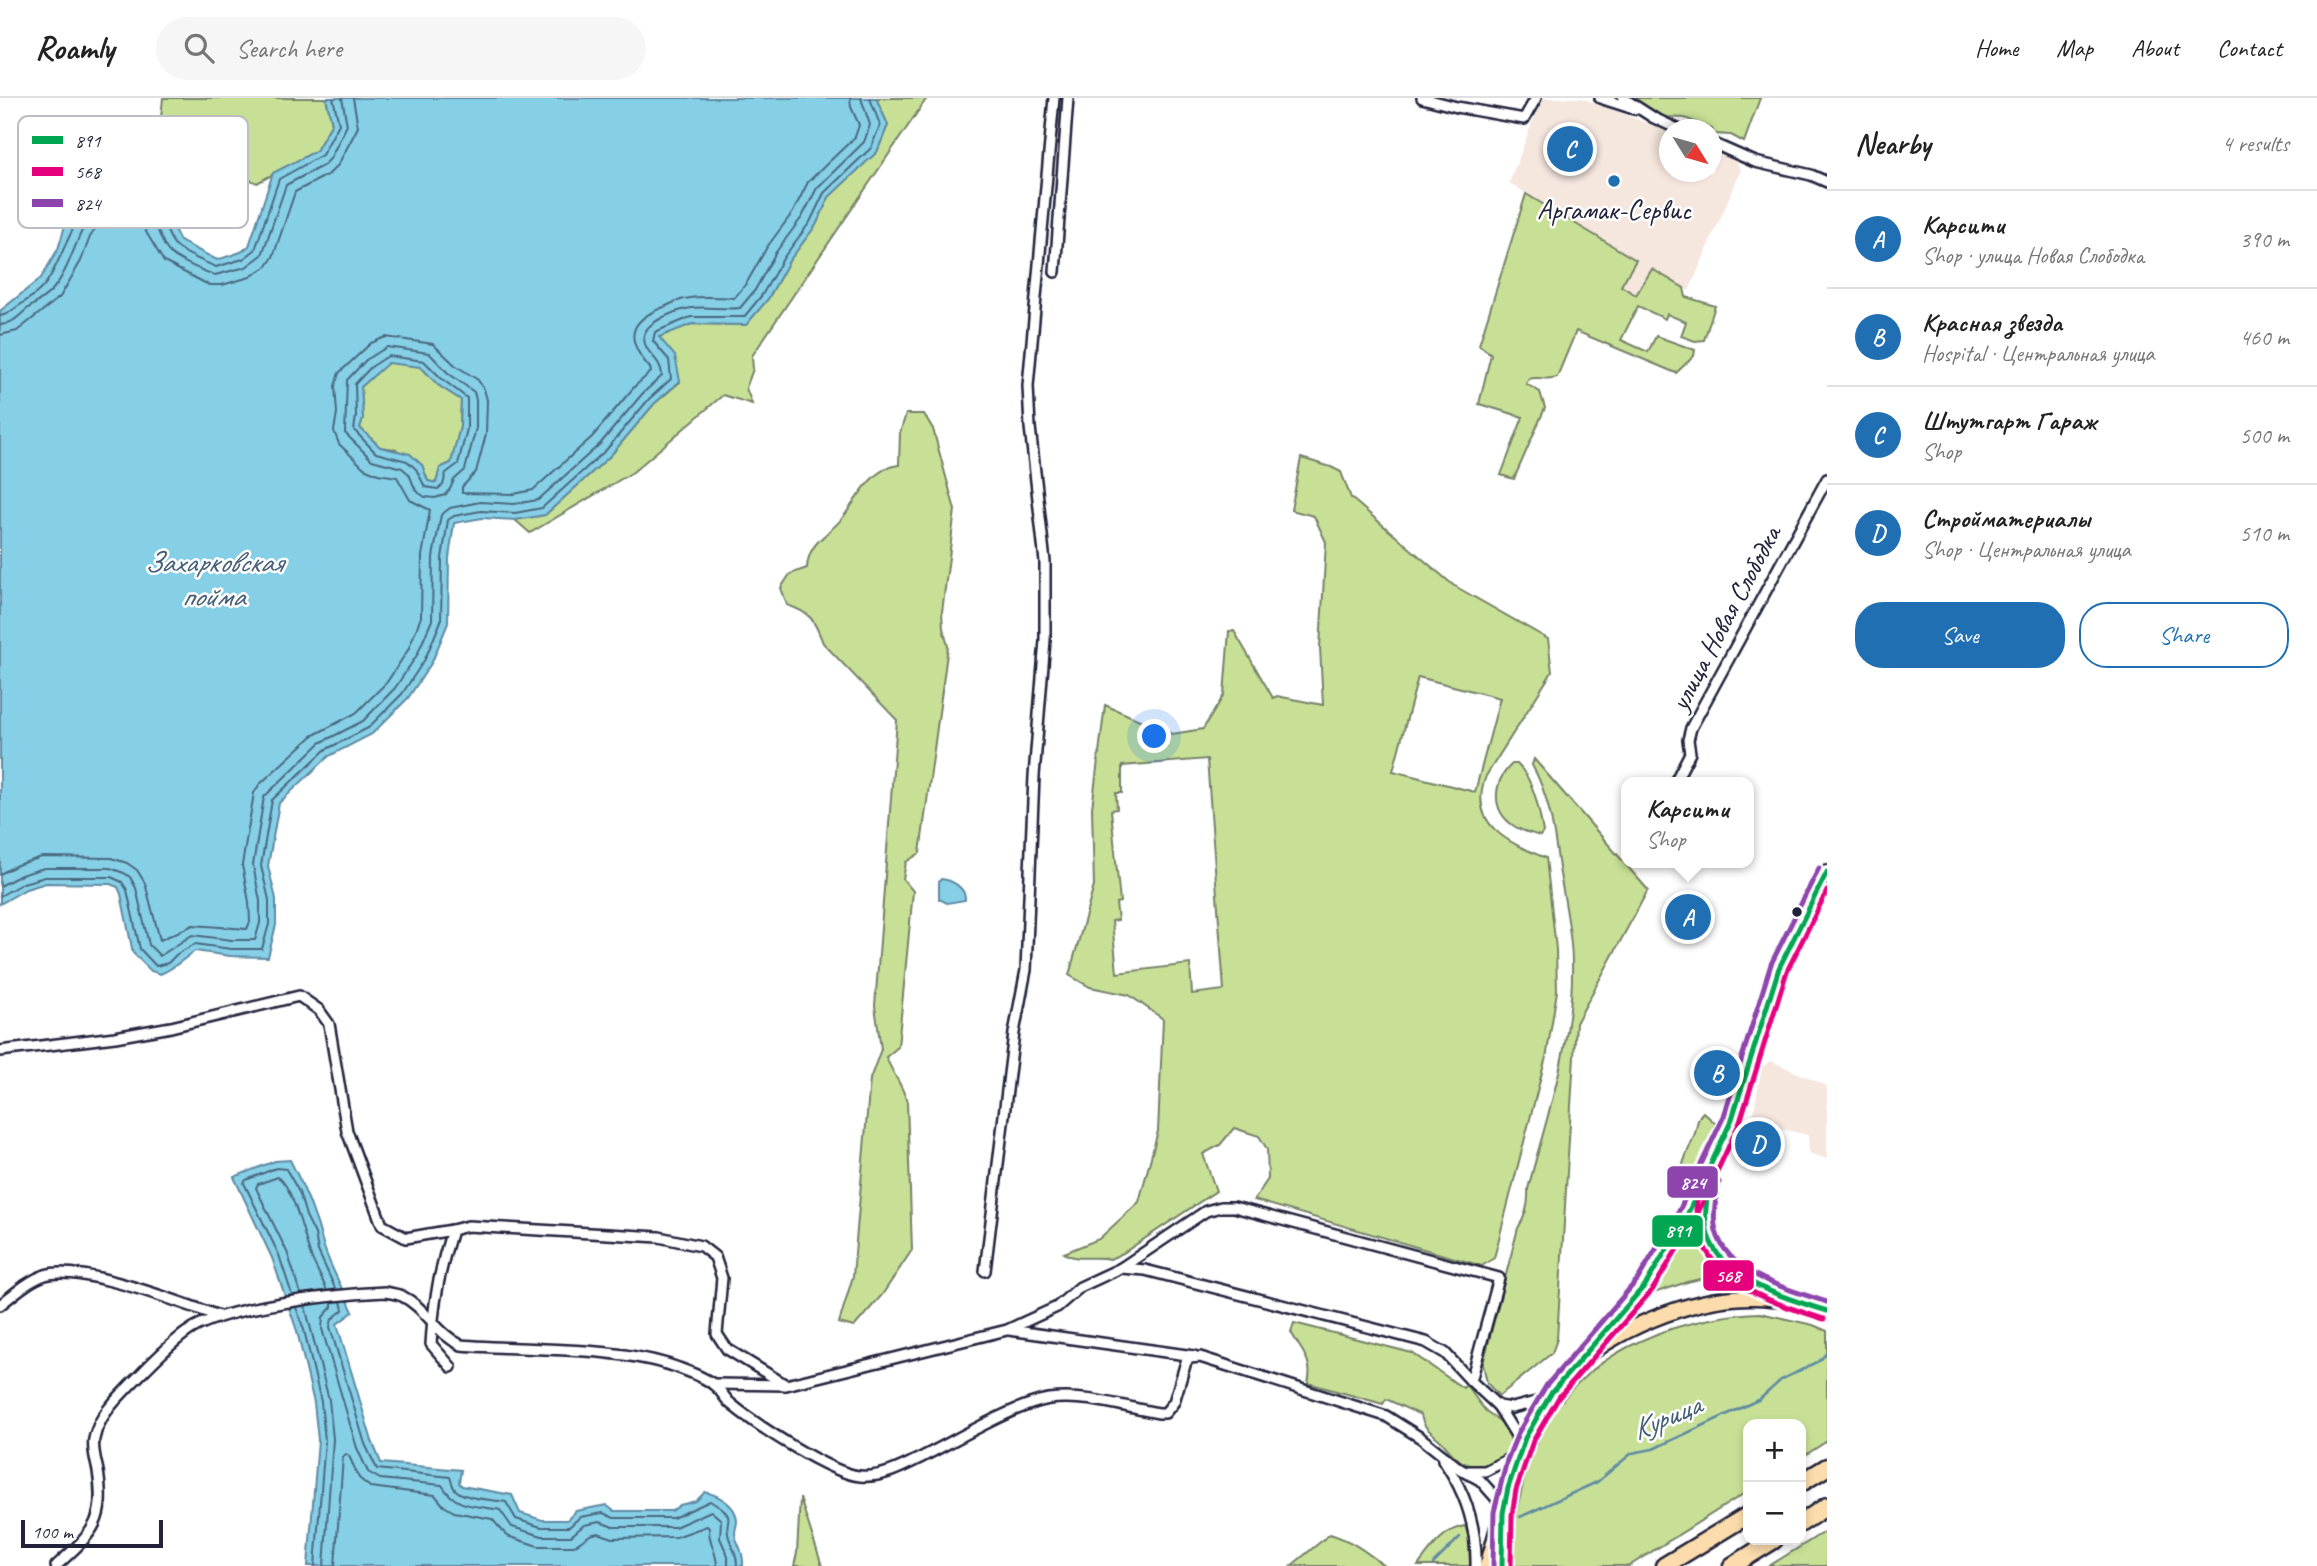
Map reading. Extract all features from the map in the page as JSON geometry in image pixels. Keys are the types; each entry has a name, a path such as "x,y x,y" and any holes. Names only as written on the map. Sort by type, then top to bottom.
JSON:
{"highway":[{"path":"1803,1482 1827,1467"},
{"path":"1806,1520 1827,1506"},
{"path":"1664,1566 1743,1518"},
{"path":"1732,1566 1766,1545"}],"main road":[{"path":"1827,872 1784,954 1774,981 1746,1077 1707,1192 1705,1219 1710,1240 1723,1262 1749,1282 1790,1300 1827,1311"},
{"path":"1487,1566 1520,1450 1547,1400 1568,1371 1632,1302 1654,1272 1720,1149"},
{"path":"1568,1371 1634,1328 1694,1305 1750,1297 1790,1300"},
{"path":"1501,1515 1502,1566"}],"street":[{"path":"985,1270 1014,1033 1026,970 1034,776 1045,640 1045,562 1028,386 1054,98"},
{"path":"1055,272 1068,98"},
{"path":"1422,98 1524,119 1536,98"},
{"path":"1600,98 1619,106 1640,110"},
{"path":"1623,98 1659,120"},
{"path":"1722,147 1755,162 1827,182"},
{"name":"улица Новая Слободка","path":"1678,777 1690,753 1688,740 1691,728 1827,479"},
{"path":"0,1051 115,1037 171,1027 299,996 319,1010 329,1024 347,1131 382,1225 406,1238 468,1226 659,1237 701,1246 715,1257 722,1278 717,1334 727,1349 786,1385"},
{"path":"56,1566 83,1541 96,1524 102,1506 93,1442 100,1419 158,1357 188,1330 219,1316 362,1293 385,1292 402,1297 449,1339 461,1345 602,1353 676,1367 713,1384 786,1385 1007,1330 1058,1307 1080,1287 1121,1268 1206,1211 1234,1207 1499,1278 1471,1381"},
{"path":"452,1230 443,1258 432,1321 431,1344 452,1367"},
{"path":"1121,1268 1145,1270 1426,1342 1445,1353 1498,1406 1520,1450 1485,1471 1471,1472 1460,1469"},
{"path":"0,1305 29,1282 48,1274 87,1275 219,1316"},
{"path":"1007,1330 1194,1356 1386,1416 1421,1438 1460,1469 1480,1480 1496,1498 1501,1515"},
{"path":"713,1384 730,1404 793,1446 828,1466 860,1476 884,1474 900,1468 1035,1402 1081,1398 1166,1413 1174,1402 1185,1362 1194,1356"},
{"path":"1498,1406 1516,1408 1547,1400"},
{"path":"1438,1452 1453,1473 1472,1520 1476,1566"}],"shaded area":[{"path":"1544,98 1582,98 1659,128 1659,182 1722,182 1722,153 1734,158 1741,170 1689,291 1652,269 1637,295 1621,286 1635,259 1509,183"},
{"path":"1771,1061 1827,1086 1827,1159 1809,1153 1808,1135 1758,1123 1753,1117 1762,1067"}],"green space":[{"path":"163,98 326,98 332,123 316,151 257,183 248,178 248,116 161,116"},
{"path":"876,98 927,98 752,356 753,369 746,388 752,404 723,395 633,472 530,533 515,520 545,515 611,455 654,404 680,382 658,337 692,324 746,325 768,299 789,261 816,225 829,197 877,152 888,125"},
{"path":"1631,98 1760,98 1744,142 1731,135 1722,134 1722,119 1663,117"},
{"path":"1526,194 1636,260 1621,286 1636,295 1652,269 1684,288 1686,297 1715,306 1704,340 1695,341 1681,336 1686,322 1667,314 1665,319 1638,306 1621,340 1648,352 1656,336 1695,350 1694,356 1676,373 1576,331 1557,377 1532,378 1526,384 1540,392 1545,408 1514,479 1501,475 1523,417 1479,404 1491,354 1479,345"},
{"path":"388,362 421,367 438,385 461,400 460,427 451,463 440,468 436,483 428,481 422,465 395,449 380,447 360,428 363,418 361,387"},
{"path":"906,414 924,414 933,429 955,510 942,612 948,646 920,853 906,862 903,879 913,891 898,1047 886,1057 907,1102 912,1250 882,1295 854,1327 839,1323 853,1276 870,1079 881,1049 875,1006 897,720 823,643 811,618 787,605 781,588 790,574 807,568 815,545 844,516 867,484 882,471 899,465 900,433"},
{"path":"1301,458 1341,472 1351,498 1453,585 1548,639 1552,672 1486,776 1482,793 1482,807 1495,829 1518,846 1546,858 1556,949 1557,991 1547,1053 1494,1258 1482,1266 1254,1200 1268,1179 1267,1149 1259,1136 1234,1128 1220,1145 1203,1154 1216,1191 1110,1259 1075,1257 1064,1253 1099,1239 1139,1202 1158,1131 1163,1019 1129,995 1090,987 1069,975 1094,886 1092,808 1105,705 1172,734 1203,729 1224,695 1229,631 1234,631 1273,698 1277,696 1323,705 1320,647 1326,542 1314,516 1291,510","holes":["1418,677 1500,698 1475,792 1393,771","1207,759 1224,990 1192,994 1190,964 1117,973 1112,921 1118,920 1116,903 1120,902 1111,810 1117,809 1116,793 1122,793 1122,766"]},
{"path":"1534,759 1621,859 1621,868 1629,868 1648,890 1576,1023 1557,1339 1552,1353 1499,1396 1487,1383 1483,1364 1518,1228 1526,1209 1528,1189 1558,1077 1569,1020 1571,992 1572,951 1550,815 1532,765"},
{"path":"1512,764 1517,764 1532,786 1543,832 1540,836 1517,828 1501,812 1498,787"},
{"path":"1703,1112 1716,1124 1694,1173 1681,1185 1683,1165 1698,1119"},
{"path":"1695,1211 1698,1213 1707,1246 1726,1273 1651,1294 1650,1290"},
{"path":"1760,1313 1813,1325 1827,1331 1827,1441 1806,1455 1806,1419 1743,1419 1743,1494 1629,1566 1514,1566 1515,1523 1528,1466 1553,1413 1570,1391 1614,1355 1641,1341 1704,1320"},
{"path":"1294,1323 1412,1353 1463,1388 1466,1385 1486,1411 1507,1429 1510,1438 1505,1454 1491,1464 1472,1466 1454,1456 1428,1429 1421,1415 1386,1399 1383,1404 1308,1383 1308,1362 1291,1332"},
{"path":"800,1498 822,1566 794,1566"},
{"path":"1465,1526 1469,1538 1470,1566 1418,1566 1444,1536"},
{"path":"1827,1530 1827,1566 1769,1566 1806,1545"},
{"path":"1330,1534 1353,1544 1385,1566 1291,1566"}],"water":[{"name":"Захарковская пойма","path":"326,98 876,98 888,125 877,152 829,197 816,225 789,261 768,299 746,325 692,324 659,337 675,356 680,381 654,404 611,455 545,515 515,520 482,518 454,523 449,558 448,623 432,662 408,698 372,734 329,756 279,803 268,866 276,899 276,925 268,957 230,956 195,951 160,974 151,971 133,953 118,887 110,884 46,883 26,889 0,904 0,311 41,278 58,249 64,228 174,228 180,241 217,260 241,252 249,246 273,173 316,151 332,123","holes":["388,363 421,367 438,385 461,400 460,427 451,463 440,468 436,483 428,481 422,465 410,454 380,447 360,428 363,418 361,387"]},
{"path":"941,879 958,885 965,900 947,903 939,899"},
{"path":"290,1160 310,1203 330,1263 353,1312 337,1324 381,1463 461,1470 459,1483 462,1486 512,1495 520,1513 542,1520 567,1520 576,1511 606,1505 614,1511 672,1511 680,1505 696,1501 705,1492 710,1493 721,1498 734,1510 737,1521 735,1532 743,1566 308,1566 318,1440 314,1403 297,1331 272,1258 234,1177 275,1161"}],"waterway":[{"name":"Курица","path":"1520,1517 1597,1482 1632,1453 1653,1449 1760,1399 1781,1380 1819,1361 1827,1353"},
{"name":"Курица","path":"1433,1564 1460,1537"}],"transit line":[{"name":"824","path":"1493,1566 1494,1512 1507,1460 1518,1433 1546,1386 1638,1279 1679,1211 1724,1116 1771,964 1819,868"},
{"name":"891","path":"1502,1566 1503,1513 1508,1488 1525,1438 1552,1392 1646,1284 1687,1215 1732,1119 1779,968 1827,872"},
{"name":"568","path":"1511,1566 1512,1515 1516,1490 1533,1441 1559,1397 1653,1289 1695,1219 1740,1122 1787,971 1827,891"},
{"name":"568","path":"1701,1180 1696,1212 1700,1236 1709,1255 1723,1272 1760,1296 1824,1319"},
{"name":"891","path":"1710,1181 1706,1208 1708,1235 1727,1265 1741,1276 1775,1294 1827,1311"},
{"name":"824","path":"1719,1182 1715,1207 1716,1231 1733,1259 1747,1270 1779,1286 1827,1302"}],"place":[{"name":"Штутгарт Гараж","path":"1570,149"},
{"name":"Аргамак-Сервис","path":"1614,181"},
{"name":"Карсити","path":"1688,917"},
{"name":"Красная звезда","path":"1717,1073"},
{"name":"Стройматериалы","path":"1758,1144"}]}
